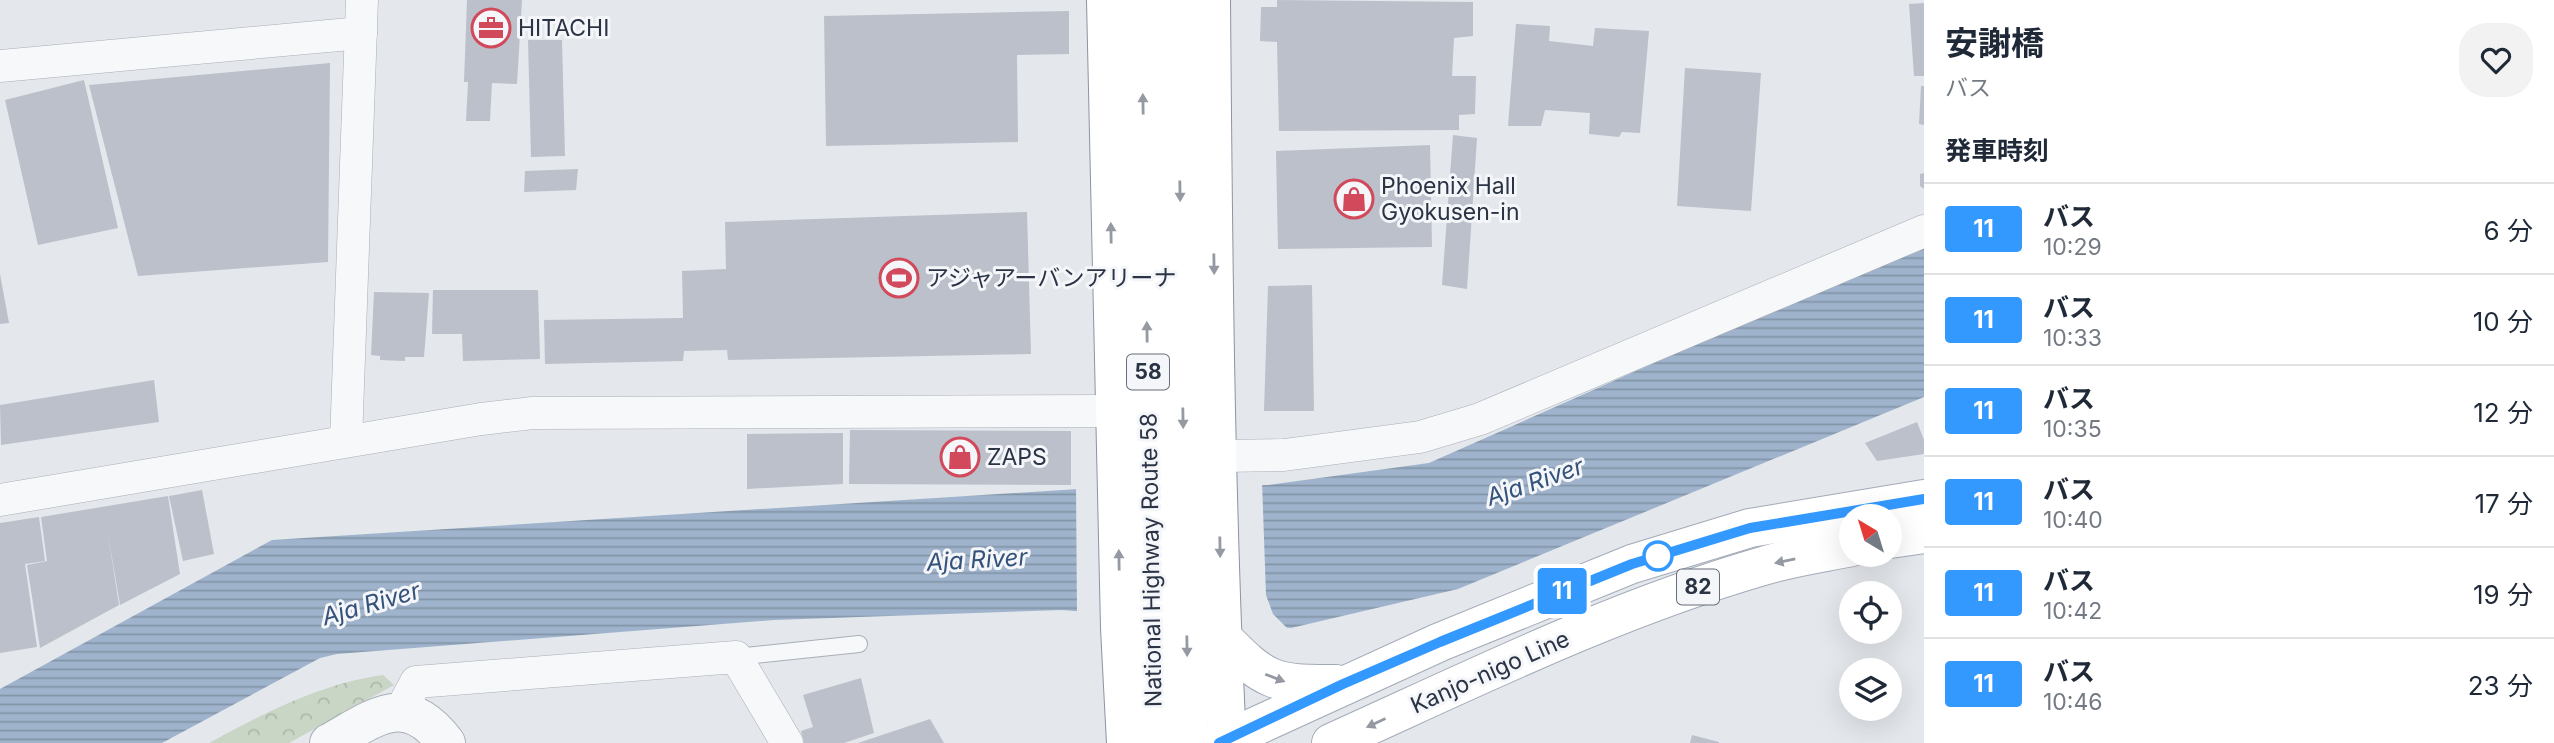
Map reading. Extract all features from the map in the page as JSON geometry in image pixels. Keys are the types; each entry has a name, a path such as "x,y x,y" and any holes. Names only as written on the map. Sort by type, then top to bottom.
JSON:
{"main road":[{"name":"58","path":"1105,0 1120,628 1126,743"},
{"name":"National Highway Route 58","path":"1142,0 1153,743"},
{"name":"National Highway Route 58","path":"1177,0 1189,743"},
{"path":"1212,0 1213,264 1224,742"},
{"name":"Kanjo-nigo Line","path":"1224,742 1343,684 1573,587 1678,549 1750,528 1924,499"},
{"path":"1902,537 1924,534"},
{"name":"Kanjo-nigo Line","path":"1331,743 1460,683 1675,594 1766,565 1839,550"},
{"path":"1222,634 1249,664 1268,677 1296,684 1343,684"}],"street":[{"path":"346,442 362,0"},
{"path":"0,66 361,33"},
{"path":"1218,468 1284,455 1420,436 1480,419 1924,231"},
{"path":"0,500 481,418 533,414 1115,411"},
{"path":"400,712 416,682 736,657 787,743"},
{"path":"329,743 364,724 390,713 400,712 408,712 426,721 446,743"}],"lane":[{"path":"736,657 859,644"}],"green space":[{"path":"383,675 394,685 289,743 209,743 293,701 337,685"}],"water":[{"name":"Aja River","path":"1924,243 1924,397 1458,589 1291,628 1062,610 774,620 337,654 320,658 162,743 0,743 0,689 272,540 1078,489 1268,485 1429,463"}],"pier":[{"path":"1262,481 1266,595 1273,614 1290,631 1077,615 1076,486"}],"building":[{"path":"467,0 522,0 517,84 492,83 490,121 466,121 468,82 464,82"},
{"path":"1277,0 1473,2 1473,36 1454,38 1452,76 1476,76 1475,114 1459,115 1459,130 1279,131 1277,42 1260,41 1261,7 1277,7"},
{"path":"1924,3 1924,76 1914,76 1909,4"},
{"path":"1069,11 1069,54 1017,55 1018,142 826,146 824,16"},
{"path":"1516,24 1550,26 1549,41 1593,46 1595,28 1649,31 1640,133 1622,132 1619,137 1589,134 1590,113 1545,110 1541,126 1508,126"},
{"path":"528,40 562,40 565,156 531,157"},
{"path":"330,63 328,262 138,276 89,85"},
{"path":"1685,68 1761,73 1751,211 1677,206"},
{"path":"84,80 118,228 38,245 5,100"},
{"path":"1921,86 1924,86 1924,125 1919,124"},
{"path":"1453,135 1477,138 1467,289 1442,285"},
{"name":"Phoenix Hall Gyokusen-in","path":"1430,145 1432,247 1278,249 1276,151"},
{"path":"578,169 576,190 524,192 525,171"},
{"path":"1924,173 1924,189 1920,186 1920,174"},
{"path":"1027,212 1031,354 728,360 727,350 684,351 683,361 545,364 544,320 683,318 682,271 726,269 725,222"},
{"path":"0,274 9,323 0,324"},
{"path":"1312,285 1314,411 1264,411 1268,286"},
{"path":"433,290 538,290 540,359 463,361 462,334 432,334"},
{"path":"374,292 429,293 424,357 405,357 405,361 380,360 380,356 371,355"},
{"path":"154,380 159,422 1,445 0,405"},
{"path":"1917,422 1924,440 1924,454 1877,461 1865,443"},
{"name":"ZAPS","path":"850,430 1071,431 1071,485 849,484"},
{"path":"843,433 843,484 747,489 747,434"},
{"path":"202,490 214,554 183,561 169,496"},
{"path":"168,496 180,574 120,605 108,534 119,605 40,648 27,565 47,561 41,517"},
{"path":"39,517 45,561 25,564 37,647 0,653 0,523"},
{"path":"861,678 874,733 844,743 804,743 801,731 813,727 803,695"},
{"path":"930,719 944,743 858,743"},
{"path":"1692,735 1719,742 1719,743 1690,743"}],"bus line":[{"name":"11","path":"1219,743 1343,684 1632,564 1750,528 1924,499"}],"place":[{"name":"HITACHI","path":"491,28"},
{"name":"Phoenix Hall Gyokusen-in","path":"1354,199"},
{"name":"アジャアーバンアリーナ","path":"899,278"},
{"name":"ZAPS","path":"960,457"}]}
